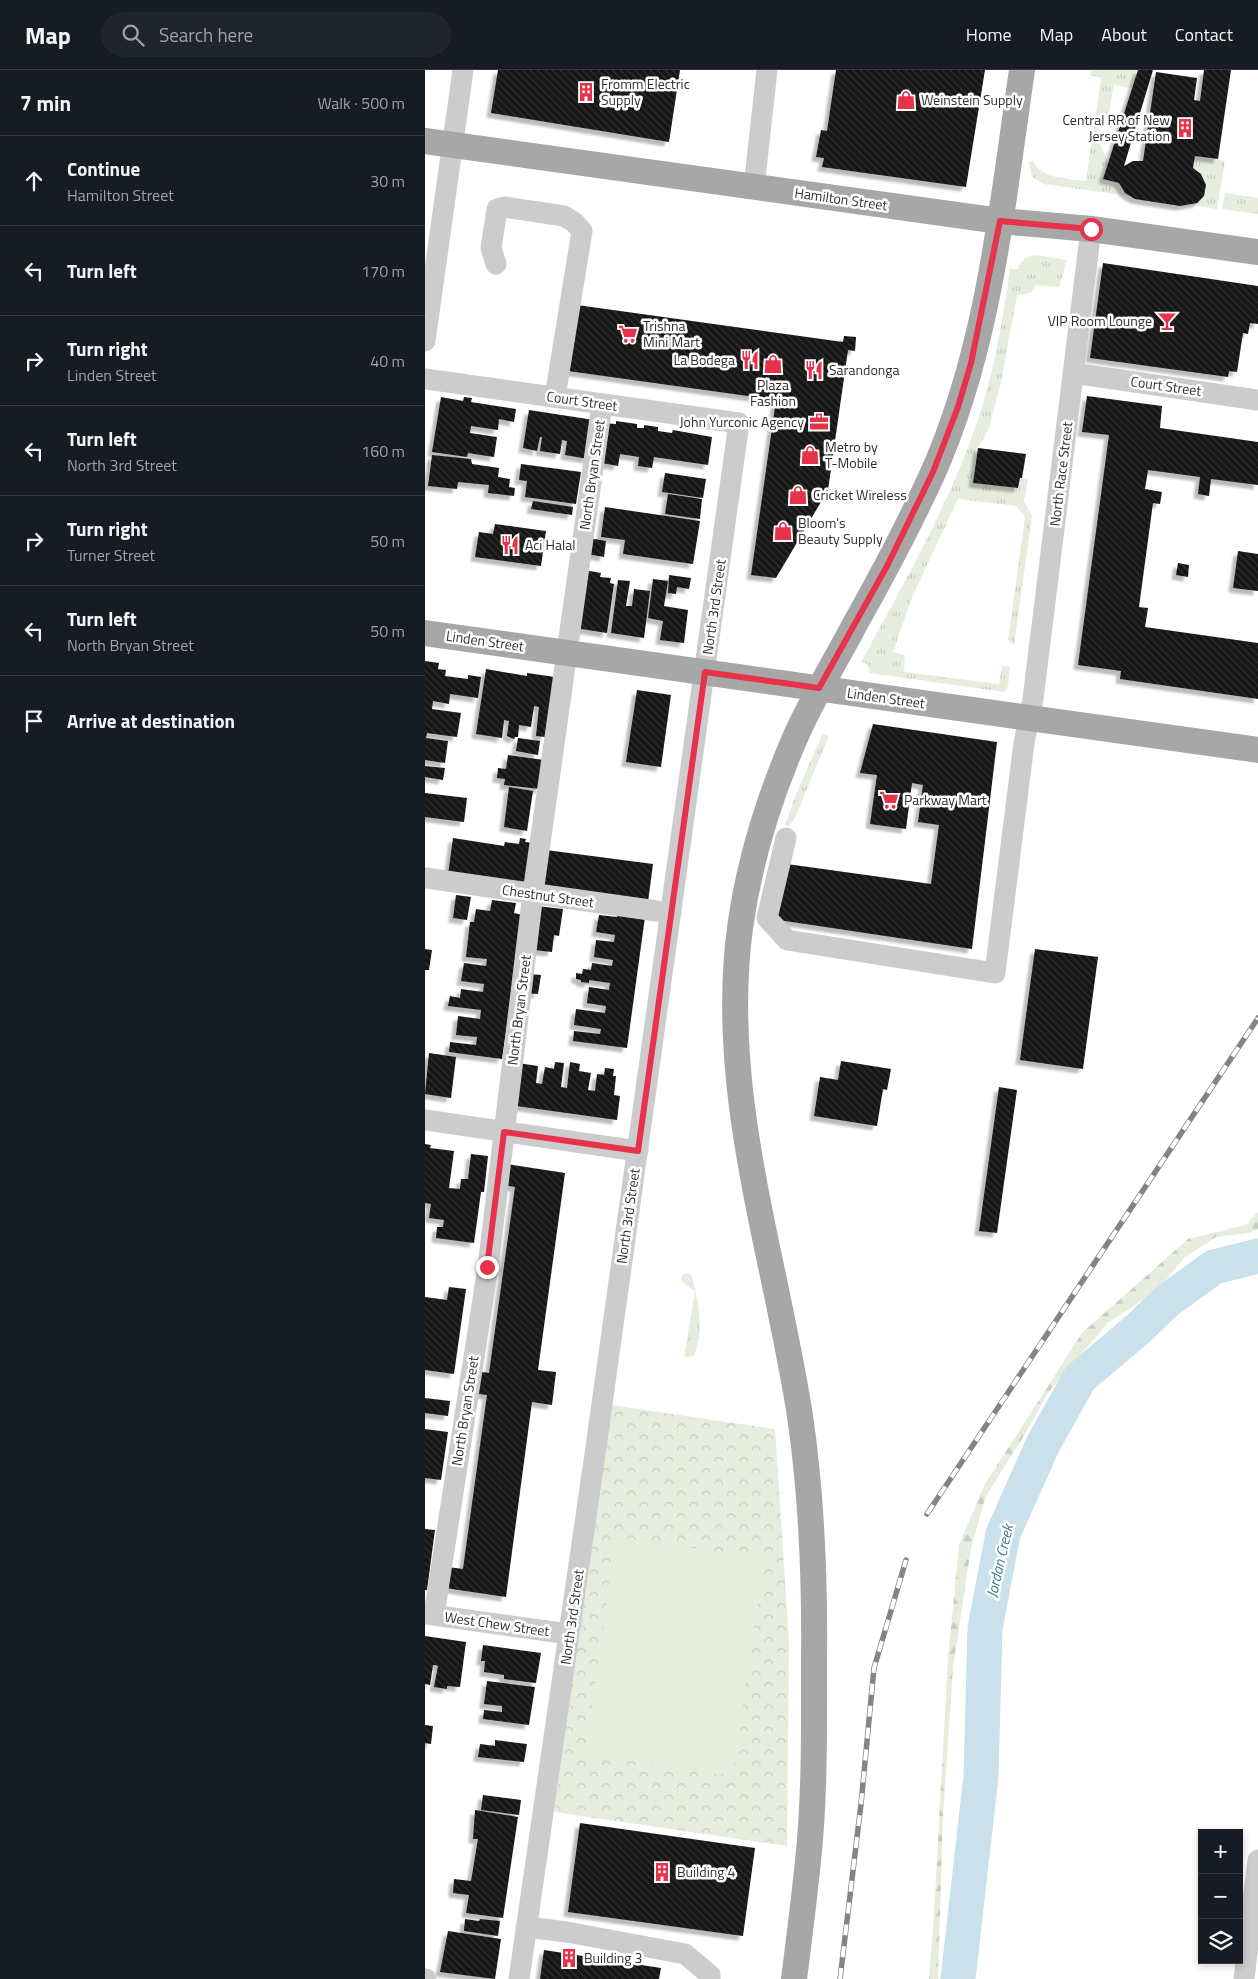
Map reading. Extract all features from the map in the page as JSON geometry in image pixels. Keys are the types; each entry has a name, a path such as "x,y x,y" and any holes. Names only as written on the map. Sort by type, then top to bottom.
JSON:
{"main road":[{"path":"793,1979 809,1859 813,1779 815,1581 801,1420 744,1127 736,1063 734,1001 741,924 747,885 760,834 796,735 819,688 878,582 933,472 958,407 971,363 1000,221 1021,70"},
{"name":"Hamilton Street","path":"425,141 1000,221 1091,229 1258,252"},
{"name":"Linden Street","path":"425,633 1258,750"}],"street":[{"path":"425,341 429,279 463,70"},
{"path":"754,187 767,70"},
{"path":"496,264 491,248 497,209 504,207 564,216 574,222 582,231 555,397"},
{"name":"North Race Street","path":"786,838 767,918 787,940 995,973 1091,229"},
{"name":"Court Street","path":"1073,373 1258,400"},
{"name":"Court Street","path":"425,379 739,423"},
{"name":"North Bryan Street","path":"430,1615 487,1267 533,893 602,404"},
{"name":"North 3rd Street","path":"519,1979 638,1151 739,423"},
{"name":"Chestnut Street","path":"425,878 671,913"},
{"path":"425,1120 638,1151"},
{"name":"West Chew Street","path":"430,1615 569,1634"},
{"path":"1244,1979 1258,1860"},
{"path":"526,1927 567,1932 685,1954 711,1975 710,1979"}],"green space":[{"path":"1092,70 1138,70 1132,88 1114,85 1108,118 1099,127 1097,138 1108,161 1103,179 1119,183 1122,190 1130,196 1043,184 1032,177 1029,162 1032,161 1049,175 1086,181 1101,78 1090,75"},
{"path":"1195,156 1225,161 1217,209 1192,205 1204,196 1205,188 1203,177 1193,168"},
{"path":"1225,193 1258,198 1258,214 1222,209"},
{"path":"1036,255 1067,260 1059,287 1036,285 1031,293 1017,295 1001,382 989,428 978,448 973,483 1018,488 1020,478 1028,479 1024,501 1032,516 1014,645 1008,640 1025,517 1016,506 958,499 913,595 893,652 905,655 904,672 999,684 1002,666 1010,667 1008,686 1004,692 870,673 867,664 861,662 940,513 954,483 978,420 989,383 1010,269 1018,269 1024,259"},
{"path":"823,733 829,736 795,818 789,826 785,825 797,792"},
{"path":"1258,1212 1258,1229 1249,1233 1216,1237 1185,1257 1157,1290 1108,1323 1050,1390 986,1496 971,1548 953,1668 943,1815 938,1979 929,1979 948,1658 959,1545 985,1484 1082,1333 1188,1239 1246,1225"},
{"path":"688,1273 692,1276 695,1291 681,1281 683,1274"},
{"path":"695,1291 700,1326 694,1356 684,1357"},
{"path":"611,1405 775,1429 789,1642 787,1846 554,1812"},
{"path":"616,1537 764,1558 733,1776 585,1754"}],"building":[{"name":"Fromm Electric Supply","path":"498,70 680,70 669,142 491,113"},
{"name":"Weinstein Supply","path":"836,70 985,70 966,187 822,167 824,158 816,157 821,130 827,131"},
{"name":"Central RR of New Jersey Station","path":"1138,70 1153,70 1124,166 1133,161 1143,161 1156,72 1197,78 1194,100 1200,101 1204,70 1231,70 1218,159 1195,156 1193,168 1201,174 1206,185 1204,196 1197,203 1180,206 1135,199 1125,193 1119,183 1103,179"},
{"path":"1103,263 1258,286 1258,324 1250,323 1248,334 1243,333 1237,372 1229,371 1228,377 1090,358"},
{"path":"577,305 843,342 844,336 856,337 855,351 848,350 828,490 776,578 751,575 776,400 568,371"},
{"path":"1087,396 1162,406 1160,428 1258,442 1258,485 1211,479 1209,496 1198,494 1200,477 1148,470 1145,489 1162,492 1160,504 1153,503 1139,607 1148,608 1145,627 1258,643 1258,699 1120,679 1121,671 1078,665 1109,435 1082,432"},
{"path":"441,397 463,401 464,397 472,398 471,402 516,409 514,422 499,419 498,430 471,426 470,433 497,437 494,457 468,453 467,457 432,452"},
{"path":"529,410 594,420 588,459 565,455 567,441 562,440 560,454 540,451 542,437 540,437 537,451 523,448"},
{"path":"616,421 637,424 637,428 644,428 644,425 658,427 658,431 672,433 673,430 712,437 708,465 654,457 652,468 638,466 639,457 620,454 618,466 602,463 602,423 616,424"},
{"path":"978,448 1026,454 1022,478 1020,478 1018,488 973,483"},
{"path":"432,455 471,459 472,464 499,468 498,477 510,479 509,487 515,488 514,496 488,493 489,485 458,482 457,489 428,486"},
{"path":"521,464 581,472 576,504 525,497 527,481 519,480"},
{"path":"665,473 706,479 703,498 662,492"},
{"path":"668,494 702,499 700,519 665,514"},
{"path":"533,501 573,507 572,515 531,509"},
{"path":"605,507 700,521 693,564 623,554 625,540 601,537"},
{"name":"Aci Halal","path":"495,524 546,531 541,566 475,557 479,532 493,534"},
{"path":"589,538 606,541 604,557 587,554"},
{"path":"1238,551 1258,554 1258,591 1233,588"},
{"path":"1178,563 1189,565 1188,577 1176,575"},
{"path":"584,570 601,573 600,577 611,578 610,583 614,584 607,633 575,628"},
{"path":"669,575 691,578 689,589 677,587 676,594 668,593"},
{"path":"653,579 668,581 664,606 688,610 684,643 660,640 663,621 648,618"},
{"path":"618,580 630,581 626,606 632,606 634,589 650,591 644,638 611,633"},
{"path":"425,661 439,663 438,669 446,670 445,676 468,679 468,675 481,677 478,698 450,694 449,704 433,701 432,709 461,713 457,737 427,733 426,738 448,741 445,763 425,760"},
{"path":"486,669 527,676 527,673 555,677 545,737 536,736 539,707 534,706 531,727 519,725 518,737 514,739 507,736 509,721 504,720 502,738 476,734"},
{"path":"637,690 671,695 661,767 626,762"},
{"path":"873,724 997,742 972,949 772,919 787,864 931,884 939,825 918,822 923,785 912,783 906,829 870,824 877,775 860,773"},
{"path":"518,738 540,741 538,755 516,751"},
{"path":"508,755 544,760 540,789 504,785 505,779 497,778 498,768 506,769"},
{"path":"425,766 445,768 443,780 425,777"},
{"path":"509,787 533,791 527,831 504,827"},
{"path":"425,793 467,798 464,822 425,817"},
{"path":"453,838 504,846 505,842 519,844 520,838 526,839 525,842 534,843 529,887 448,875"},
{"path":"546,850 653,864 648,902 542,886"},
{"path":"456,895 471,897 467,920 453,918"},
{"path":"492,900 516,903 514,913 523,915 502,1059 449,1052 450,1042 476,1045 477,1037 456,1035 458,1016 480,1019 481,1010 448,1006 450,996 460,998 461,989 483,992 484,984 461,981 464,963 486,966 487,959 466,957 470,922 474,922 476,909 490,911"},
{"path":"537,906 563,909 559,936 554,935 552,952 534,950"},
{"path":"618,913 645,917 627,1048 573,1041 574,1031 600,1034 601,1029 574,1025 576,1009 605,1013 606,1006 587,1003 589,987 609,990 610,983 589,980 589,983 581,982 581,980 576,979 576,973 582,974 583,969 591,970 592,963 612,966 613,960 594,957 596,940 614,942 615,935 596,932 599,915 617,917"},
{"path":"425,949 432,950 429,970 425,970"},
{"path":"1035,949 1098,957 1083,1069 1020,1060"},
{"path":"529,974 541,975 538,994 526,993"},
{"path":"429,1053 456,1057 451,1098 425,1094"},
{"path":"841,1061 891,1069 887,1090 883,1089 877,1126 814,1116 820,1077 838,1080"},
{"path":"555,1062 564,1063 561,1087 567,1088 570,1062 580,1064 579,1071 591,1073 588,1090 595,1091 597,1074 604,1075 605,1068 614,1069 613,1076 616,1076 614,1095 620,1096 617,1120 509,1105 518,1063 538,1066 536,1083 542,1084 545,1067 554,1069"},
{"path":"999,1087 1017,1090 997,1233 979,1231"},
{"path":"425,1144 431,1145 430,1148 454,1151 449,1188 460,1189 461,1179 468,1179 471,1154 488,1156 484,1192 481,1192 474,1243 436,1238 437,1227 443,1227 444,1220 429,1218 431,1204 425,1203"},
{"path":"506,1164 565,1173 538,1370 556,1372 552,1405 532,1402 506,1597 445,1588 448,1567 463,1569 487,1395 472,1393 475,1371 489,1373 515,1187 503,1185"},
{"path":"449,1287 466,1289 454,1374 425,1370 425,1297 447,1300"},
{"path":"425,1398 450,1401 448,1416 425,1413"},
{"path":"425,1429 448,1432 441,1480 425,1478"},
{"path":"425,1529 435,1530 427,1590 425,1590"},
{"path":"425,1636 466,1642 460,1687 447,1686 447,1689 434,1687 438,1666 435,1665 433,1665 430,1685 425,1684"},
{"path":"483,1645 541,1653 536,1683 504,1679 504,1675 484,1672 485,1661 481,1661"},
{"path":"487,1681 535,1687 529,1725 483,1719 484,1710 502,1712 502,1706 484,1704"},
{"path":"425,1725 433,1726 431,1744 425,1743"},
{"path":"495,1740 527,1744 524,1762 478,1757 480,1744 495,1746"},
{"path":"483,1795 521,1800 519,1815 481,1810"},
{"path":"475,1810 518,1817 503,1918 466,1913 469,1895 453,1893 454,1879 471,1881 478,1839 473,1839"},
{"name":"Building 4","path":"580,1823 755,1848 743,1936 568,1912"},
{"path":"465,1919 500,1921 498,1936 464,1931"},
{"path":"448,1931 501,1939 495,1979 440,1972"},
{"name":"Building 3","path":"544,1950 661,1968 659,1979 540,1979"}],"waterway":[{"name":"Jordan Creek","path":"958,1979 981,1776 985,1628 1003,1534 1043,1444 1080,1378 1139,1328 1167,1301 1214,1267 1258,1256"}],"railway":[{"path":"927,1514 1258,1018"},
{"path":"840,1979 861,1804 874,1668 906,1560"}],"place":[{"name":"Fromm Electric Supply","path":"586,92"},
{"name":"Weinstein Supply","path":"906,100"},
{"name":"Central RR of New Jersey Station","path":"1185,128"},
{"name":"VIP Room Lounge","path":"1167,321"},
{"name":"Trishna Mini Mart","path":"628,334"},
{"name":"La Bodega","path":"750,360"},
{"name":"Plaza Fashion","path":"773,364"},
{"name":"Sarandonga","path":"814,370"},
{"name":"John Yurconic Agency","path":"819,422"},
{"name":"Metro by T-Mobile","path":"810,455"},
{"name":"Cricket Wireless","path":"798,495"},
{"name":"Bloom's Beauty Supply","path":"783,531"},
{"name":"Aci Halal","path":"510,545"},
{"name":"Parkway Mart","path":"889,800"},
{"name":"Building 4","path":"662,1872"},
{"name":"Building 3","path":"569,1958"}],"route":[{"path":"487,1267 504,1132 638,1151 705,672 819,688 887,566 933,472 958,407 971,363 1000,221 1091,229"}]}
